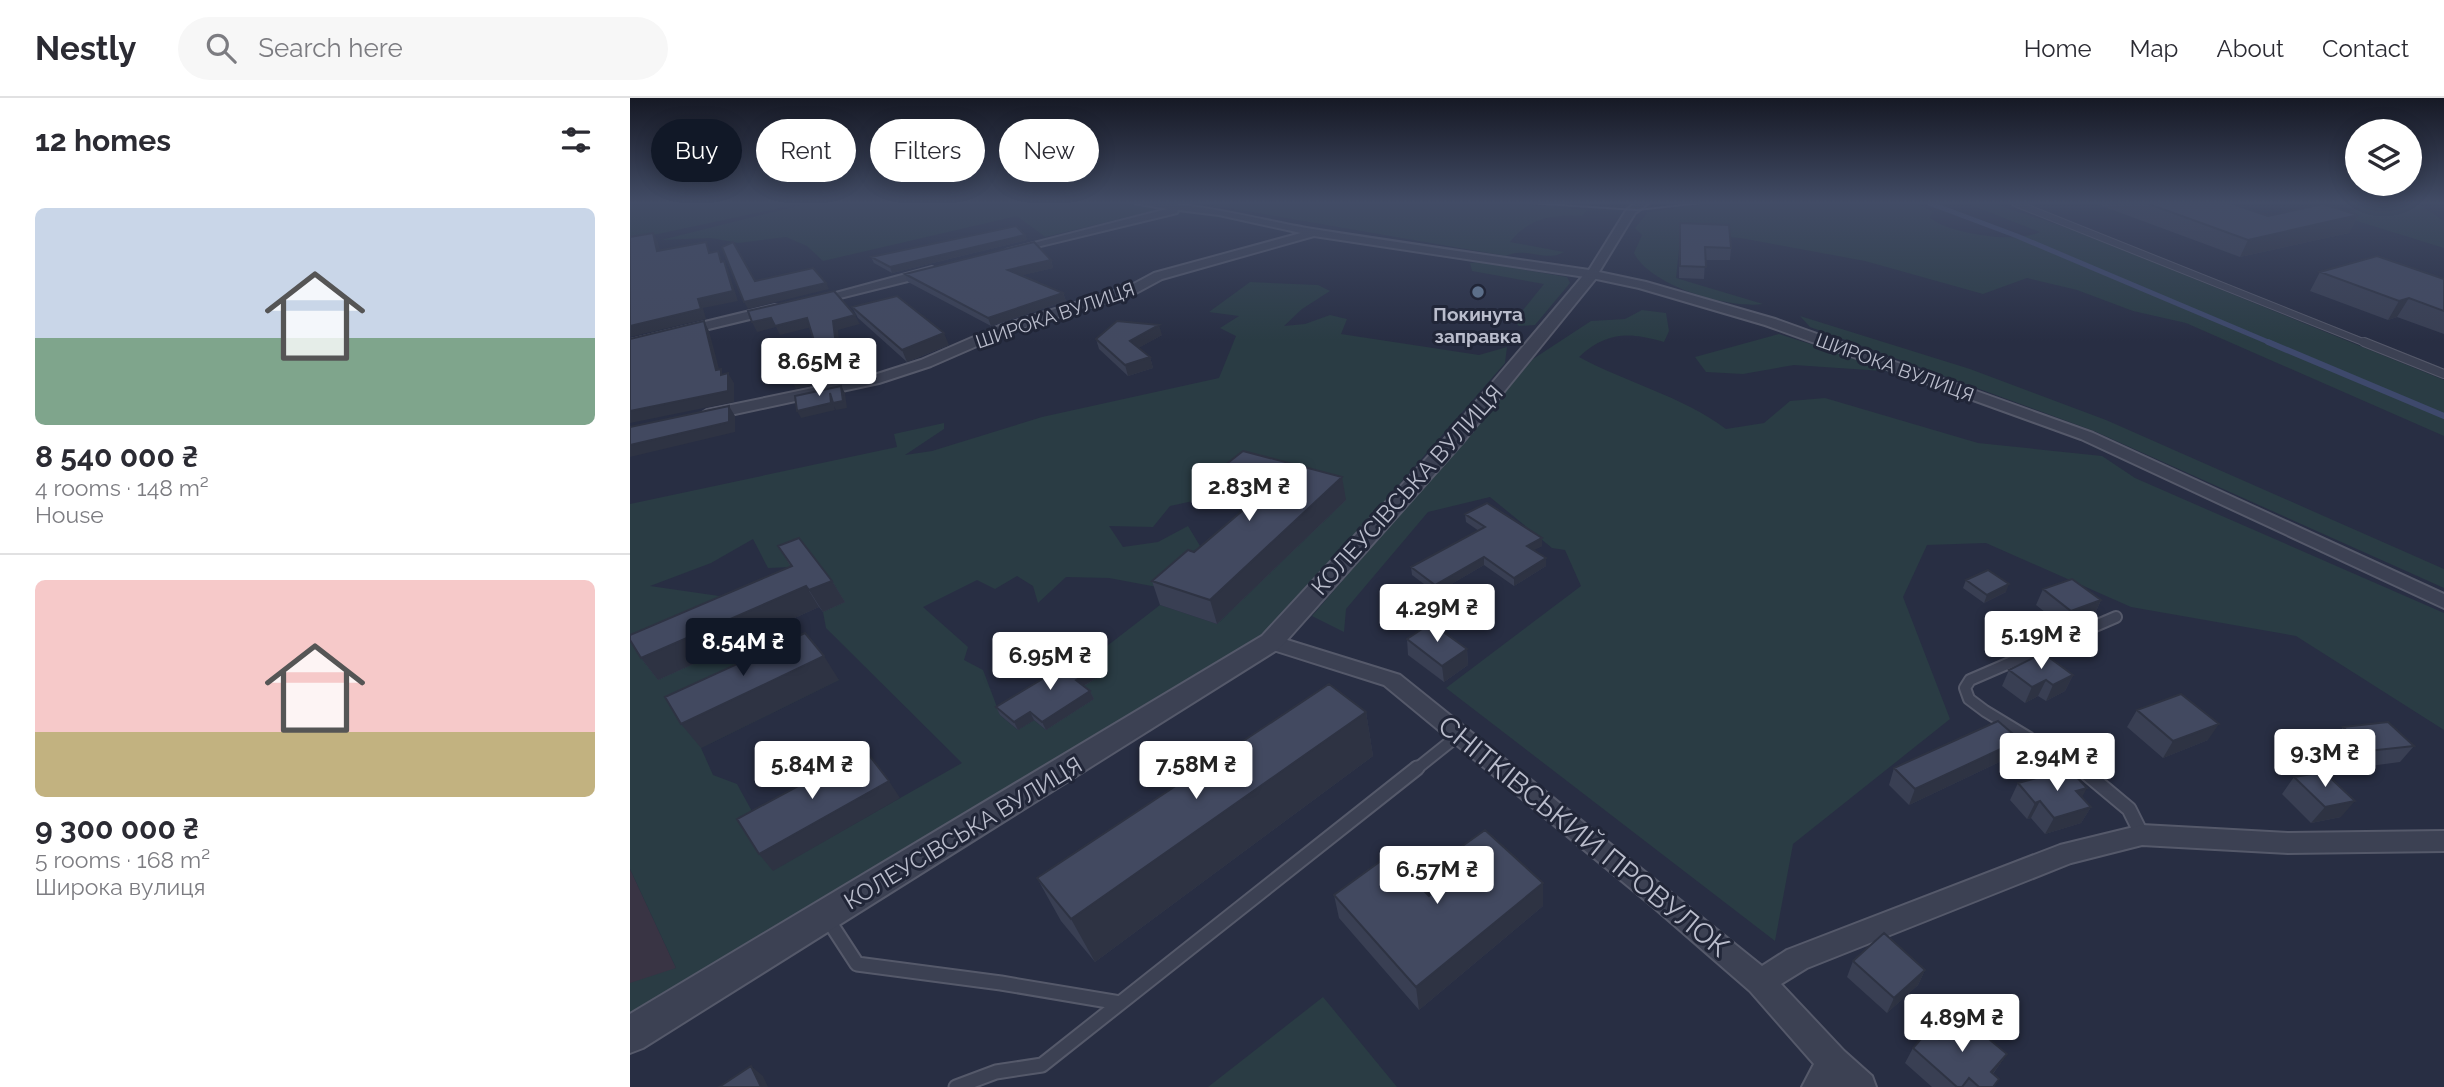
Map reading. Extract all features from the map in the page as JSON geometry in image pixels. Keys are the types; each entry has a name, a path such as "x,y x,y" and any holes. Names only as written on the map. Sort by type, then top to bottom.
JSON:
{"street":[{"path":"993,255 1017,249"},
{"name":"ШИРОКА ВУЛИЦЯ","path":"698,417 874,380 926,363 1004,329 1132,290 1158,276 1256,249"},
{"name":"ШИРОКА ВУЛИЦЯ","path":"1424,249 1592,274 1642,285 1770,322 2087,436 2444,602"},
{"path":"1592,274 1607,249"},
{"path":"801,303 942,268"},
{"name":"КОЛЕУСІВСЬКА ВУЛИЦЯ","path":"630,1035 1271,642 1456,438 1592,274"},
{"path":"630,344 788,306"},
{"name":"СНІТКІВСЬКИЙ ПРОВУЛОК","path":"1271,642 1392,680 1460,733 1760,982 1833,1062 1861,1087"},
{"path":"1760,982 1797,959 1942,901 2069,853 2142,835 2288,843 2444,841"},
{"path":"1817,1087 1833,1062"}],"lane":[{"path":"2131,249 2444,374"},
{"path":"2116,617 1970,680 1965,688 1969,699 1985,711 2074,763 2129,809 2142,835"},
{"path":"956,1087 996,1072 1042,1065 1460,733"},
{"path":"826,916 857,964 1001,983 1120,1003"}],"shaded area":[{"path":"810,249 874,249 823,261"},
{"path":"1466,249 1549,249 1564,252 1550,256 1513,253 1506,256"},
{"path":"1636,249 1682,249 1679,250 1676,278 1763,304 1731,303 1692,293 1656,276 1634,253"},
{"path":"1801,249 2121,249 2444,380 2444,436 2186,323 2133,311 2077,290 2027,278 1983,294 1865,261"},
{"path":"1478,262 1567,277 1570,283 1535,325 1519,326 1514,321 1544,284 1472,271 1470,263"},
{"path":"1250,282 1318,285 1330,291 1302,309 1284,326 1305,324 1330,315 1347,319 1341,334 1479,355 1507,347 1505,363 1261,643 630,1024 630,983 676,968 630,869 630,504 897,447 894,434 944,423 944,429 905,455 932,451 1042,417 1219,378 1236,336 1220,328 1239,316 1209,312","holes":["1221,495 1345,500 1217,624 1160,605 1085,663 1100,676 1080,688 1046,730 1034,720 1018,730 1000,715 983,670 964,660 968,647 923,607 977,580 995,589 1017,576 1033,586 1038,603 1066,577 1109,578 1157,587 1188,566 1200,546 1188,526 1158,542 1123,547 1109,526 1153,527 1170,506","753,539 768,568 791,567 823,612 826,628 962,763 773,870 754,815 737,784 713,775 701,748 839,680 820,656 788,641 791,620 726,597 650,586 711,563"]},
{"path":"1642,310 1666,313 1669,331 1664,342 1640,336 1619,336 1599,342 1579,357 1691,407 1726,429 1764,423 1790,401 1825,398 1978,443 2102,456 2135,478 2444,613 2444,730 2296,636 2131,607 1986,543 1927,545 1903,597 1950,719 1793,844 1775,941 1446,688 1581,586 1565,550 1552,548 1490,497 1428,512 1346,609 1344,632 1312,616 1533,359 1591,321 1625,319"},
{"path":"1800,316 1970,369 2106,420 2444,569 2444,588 2094,431 1810,327"},
{"path":"1779,334 1898,372 1794,365 1743,374 1706,372 1695,357"},
{"path":"630,869 676,968 630,995"},
{"path":"1323,997 1397,1087 1208,1087"}],"building":[{"path":"630,249 708,249 709,253 718,251 721,262 724,261 733,291 698,299 701,309 630,326"},
{"path":"723,249 737,249 755,281 813,268 826,283 744,302"},
{"path":"908,249 965,249 890,267 871,257"},
{"path":"1005,249 1041,249 1051,260 1008,270 1063,293 988,318 905,274"},
{"path":"1680,249 1705,249 1706,267 1680,266"},
{"path":"2377,256 2444,279 2444,311 2409,298 2399,301 2320,272"},
{"path":"834,291 855,315 833,321 839,370 791,379 789,363 819,357 807,318 775,326 771,318 752,322 748,311"},
{"path":"897,296 944,333 902,350 852,307"},
{"path":"704,321 716,370 721,369 721,375 728,373 728,391 630,411 630,339"},
{"path":"1117,321 1159,325 1130,341 1150,357 1125,365 1096,339"},
{"path":"841,386 843,401 833,403 830,393 831,403 797,411 795,396"},
{"path":"729,406 729,422 630,445 630,427"},
{"path":"1243,451 1342,477 1210,600 1152,581 1188,550 1194,552 1269,488 1215,473"},
{"path":"1487,503 1542,538 1527,546 1546,558 1514,578 1484,557 1435,585 1411,567 1485,527 1465,514"},
{"path":"799,538 832,581 809,590 806,586 641,658 630,640 630,635 792,566 778,546"},
{"path":"1988,570 2009,584 1987,595 1966,580"},
{"path":"2072,579 2101,600 2071,611 2043,589"},
{"path":"1431,623 1467,649 1442,666 1407,639"},
{"path":"805,633 824,656 681,724 665,697"},
{"path":"2043,653 2073,675 2053,685 2046,680 2032,687 2009,670"},
{"path":"1082,655 1098,667 1076,680 1090,691 1042,722 1030,712 1014,722 996,707"},
{"path":"1329,684 1366,712 1071,919 1037,878"},
{"path":"2181,694 2219,724 2173,741 2137,710"},
{"path":"1998,721 2020,740 1915,789 1894,768"},
{"path":"2388,722 2414,746 2368,751 2343,727"},
{"path":"865,750 889,781 759,854 737,819"},
{"path":"2069,769 2087,788 2076,791 2091,807 2054,818 2040,801 2035,803 2018,783"},
{"path":"2324,772 2355,801 2325,807 2294,777"},
{"path":"1485,830 1543,883 1416,987 1334,895 1389,855 1429,896 1468,866 1454,852"},
{"path":"1884,933 1925,970 1894,998 1853,961"},
{"path":"1960,1015 2007,1054 1991,1072 1999,1079 1993,1087 1979,1087 1969,1078 1962,1087 1957,1087 1913,1048 1929,1030 1939,1039"},
{"path":"751,1066 761,1087 719,1087"}],"waterway":[{"path":"2048,249 2273,344"},
{"path":"2268,342 2444,416"}],"place":[{"name":"Покинута заправка","path":"1478,292"}]}
